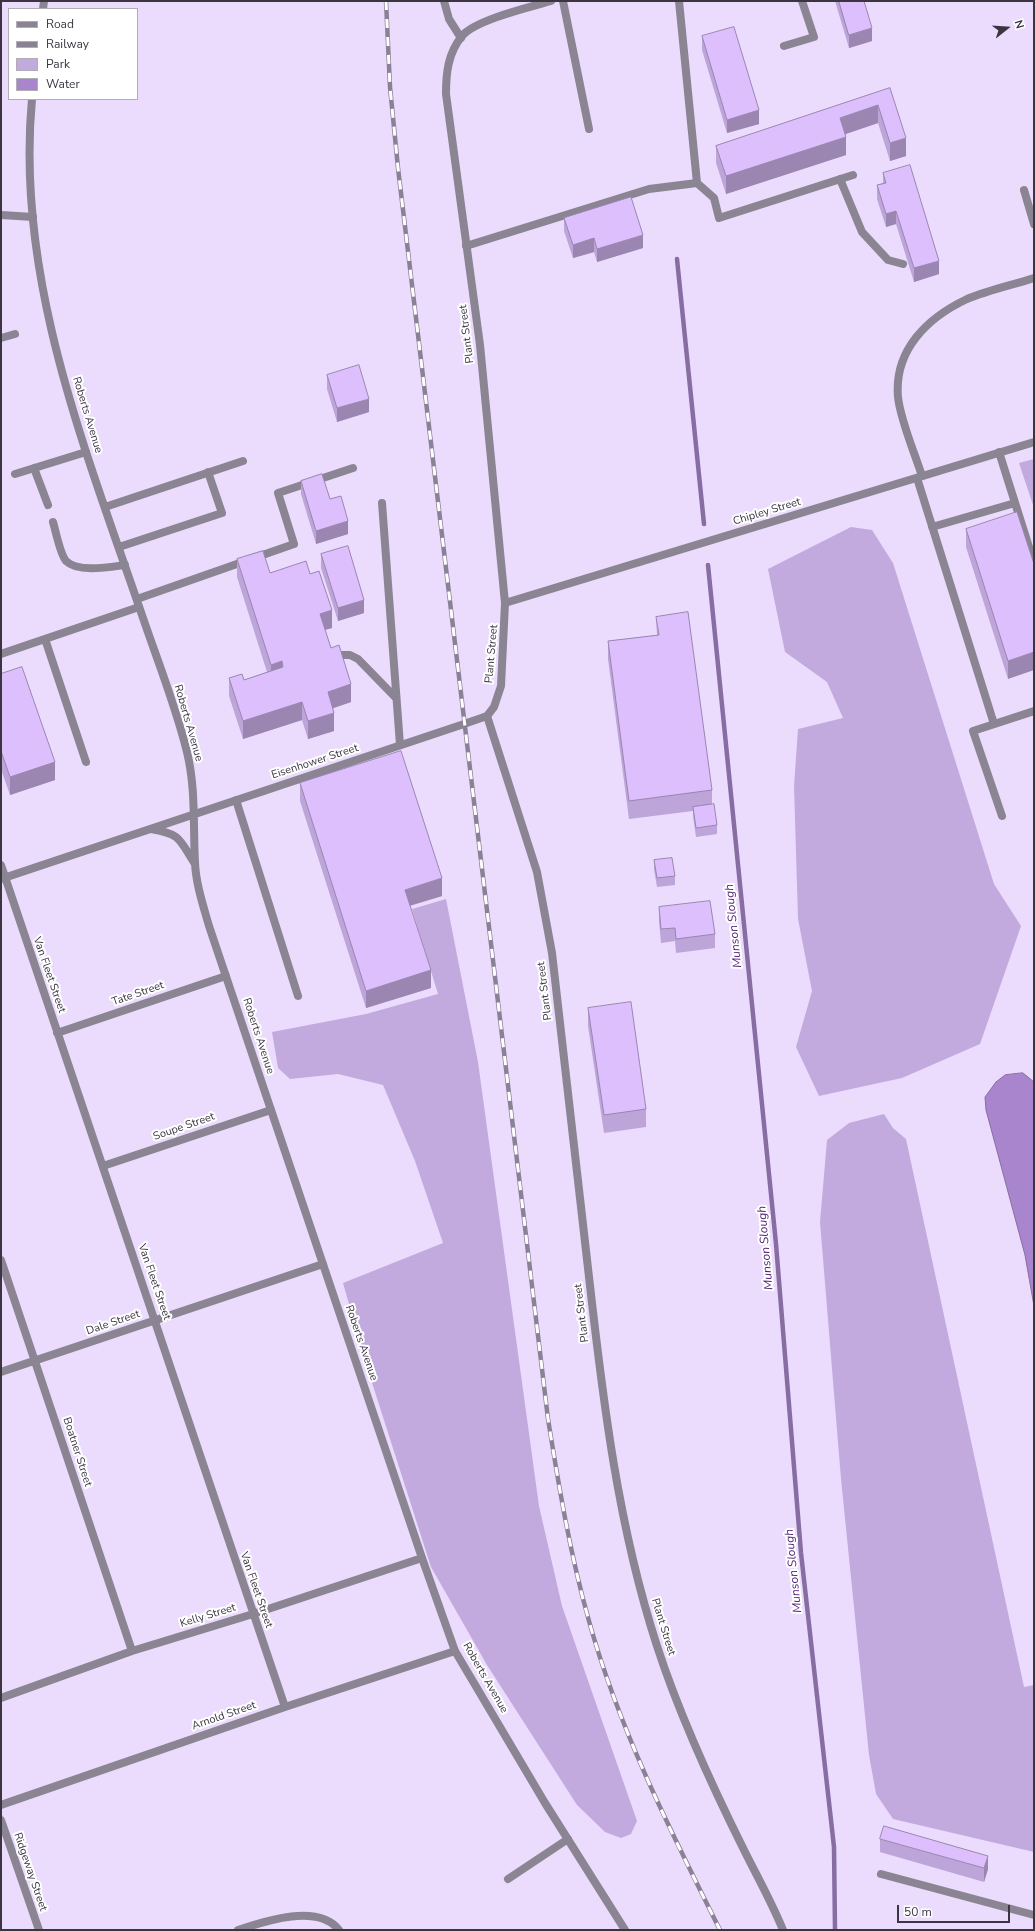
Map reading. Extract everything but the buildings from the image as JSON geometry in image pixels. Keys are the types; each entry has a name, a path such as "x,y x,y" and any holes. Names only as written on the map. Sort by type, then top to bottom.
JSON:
{"street":[{"path":"444,1 449,19 462,36 470,29 503,16 551,1"},
{"path":"563,1 589,129"},
{"path":"679,1 697,184 714,198 720,218 853,175"},
{"path":"784,46 814,37 802,1"},
{"name":"Plant Street","path":"462,36 456,44 448,63 446,94 480,345 505,603 501,686 494,707 487,716 535,865 552,953 597,1348 612,1461 626,1528 655,1639 673,1691 710,1777 746,1853 773,1905 783,1930"},
{"name":"Roberts Avenue","path":"32,100 29,159 33,217 42,290 56,349 86,452 137,599 187,752 192,785 195,865 201,897 226,976 422,1558 455,1651 568,1839 625,1930"},
{"path":"840,179 862,232 888,260 903,264"},
{"path":"466,246 649,189 697,184"},
{"path":"1024,190 1034,224"},
{"path":"1,215 33,217"},
{"path":"994,724 932,527 898,398 898,375 903,358 913,340 929,324 948,309 968,299 1034,278"},
{"path":"1,338 15,334"},
{"name":"Chipley Street","path":"505,603 1034,442"},
{"path":"15,474 86,452"},
{"path":"998,452 1034,563"},
{"path":"105,507 243,461"},
{"path":"34,468 48,506"},
{"path":"137,599 294,544 278,494 353,468"},
{"path":"119,548 222,513 208,472"},
{"path":"382,503 400,746"},
{"path":"932,527 1015,503"},
{"path":"53,522 66,561 71,564 86,568 125,565"},
{"path":"1,654 140,608"},
{"path":"45,639 86,762"},
{"path":"338,655 350,655 358,659 396,698"},
{"path":"1002,816 973,731 1034,711"},
{"name":"Eisenhower Street","path":"3,879 487,716"},
{"path":"236,800 298,996"},
{"name":"Eisenhower Street","path":"150,829 167,831 176,835 195,865"},
{"name":"Van Fleet Street","path":"1,865 3,879 103,1166 284,1706"},
{"name":"Tate Street","path":"57,1033 226,976"},
{"name":"Soupe Street","path":"103,1166 271,1110"},
{"name":"Boatner Street","path":"1,1260 132,1651"},
{"name":"Dale Street","path":"1,1372 323,1264"},
{"name":"Kelly Street","path":"1,1698 132,1651 253,1614 422,1558"},
{"name":"Arnold Street","path":"1,1805 284,1706 455,1651"},
{"name":"Ridgeway Street","path":"1,1820 39,1930"},
{"path":"508,1879 568,1839"},
{"path":"881,1874 1034,1915"},
{"path":"238,1930 288,1916 307,1916 325,1921 336,1926 339,1930"}],"green space":[{"path":"1034,459 1034,508 1019,463"},
{"path":"851,527 872,530 893,563 994,884 1021,926 980,1044 902,1078 819,1096 796,1047 812,991 798,919 794,786 798,729 843,718 827,682 785,652 768,569"},
{"path":"446,899 478,1062 539,1506 562,1606 637,1821 631,1834 621,1838 605,1832 577,1805 487,1665 431,1567 366,1364 343,1283 443,1243 415,1161 383,1085 338,1074 290,1079 278,1068 272,1032 366,1014 438,994 412,909"},
{"path":"884,1114 893,1128 906,1139 1024,1687 1034,1685 1034,1852 893,1819 876,1794 869,1755 841,1479 820,1222 827,1140 849,1123"}],"water":[{"path":"1023,1073 1034,1082 1034,1306 1025,1255 986,1110 985,1097 996,1082 1005,1075"}],"waterway":[{"path":"677,259 704,524"},
{"name":"Munson Slough","path":"708,565 776,1244 801,1553 834,1847 835,1930"}],"railway":[{"path":"386,1 390,87 398,168 548,1419 556,1470 582,1596 601,1661 615,1701 630,1740 664,1817 720,1930"}]}
